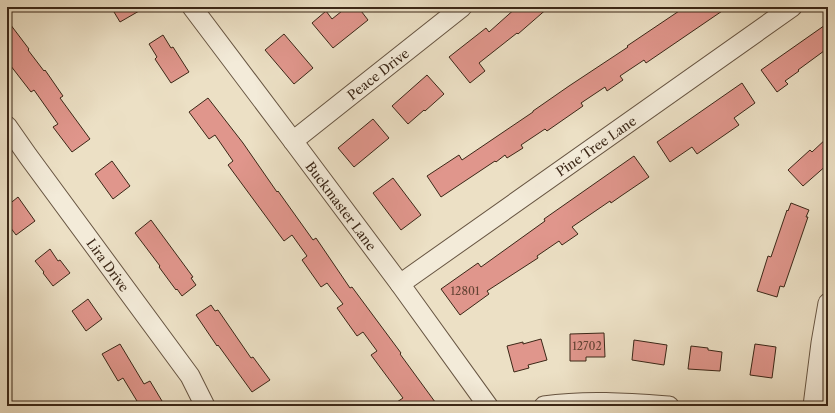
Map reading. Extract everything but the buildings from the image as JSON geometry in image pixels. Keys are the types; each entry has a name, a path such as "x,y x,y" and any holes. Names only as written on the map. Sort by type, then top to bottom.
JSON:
{"street":[{"name":"Buckmaster Lane","path":"192,7 400,284 488,406"},
{"name":"Peace Drive","path":"293,141 462,7"},
{"name":"Pine Tree Lane","path":"400,284 792,7"},
{"name":"Lira Drive","path":"7,126 190,376 205,406"},
{"path":"813,406 828,303"},
{"path":"544,406 602,402 669,406"}]}
